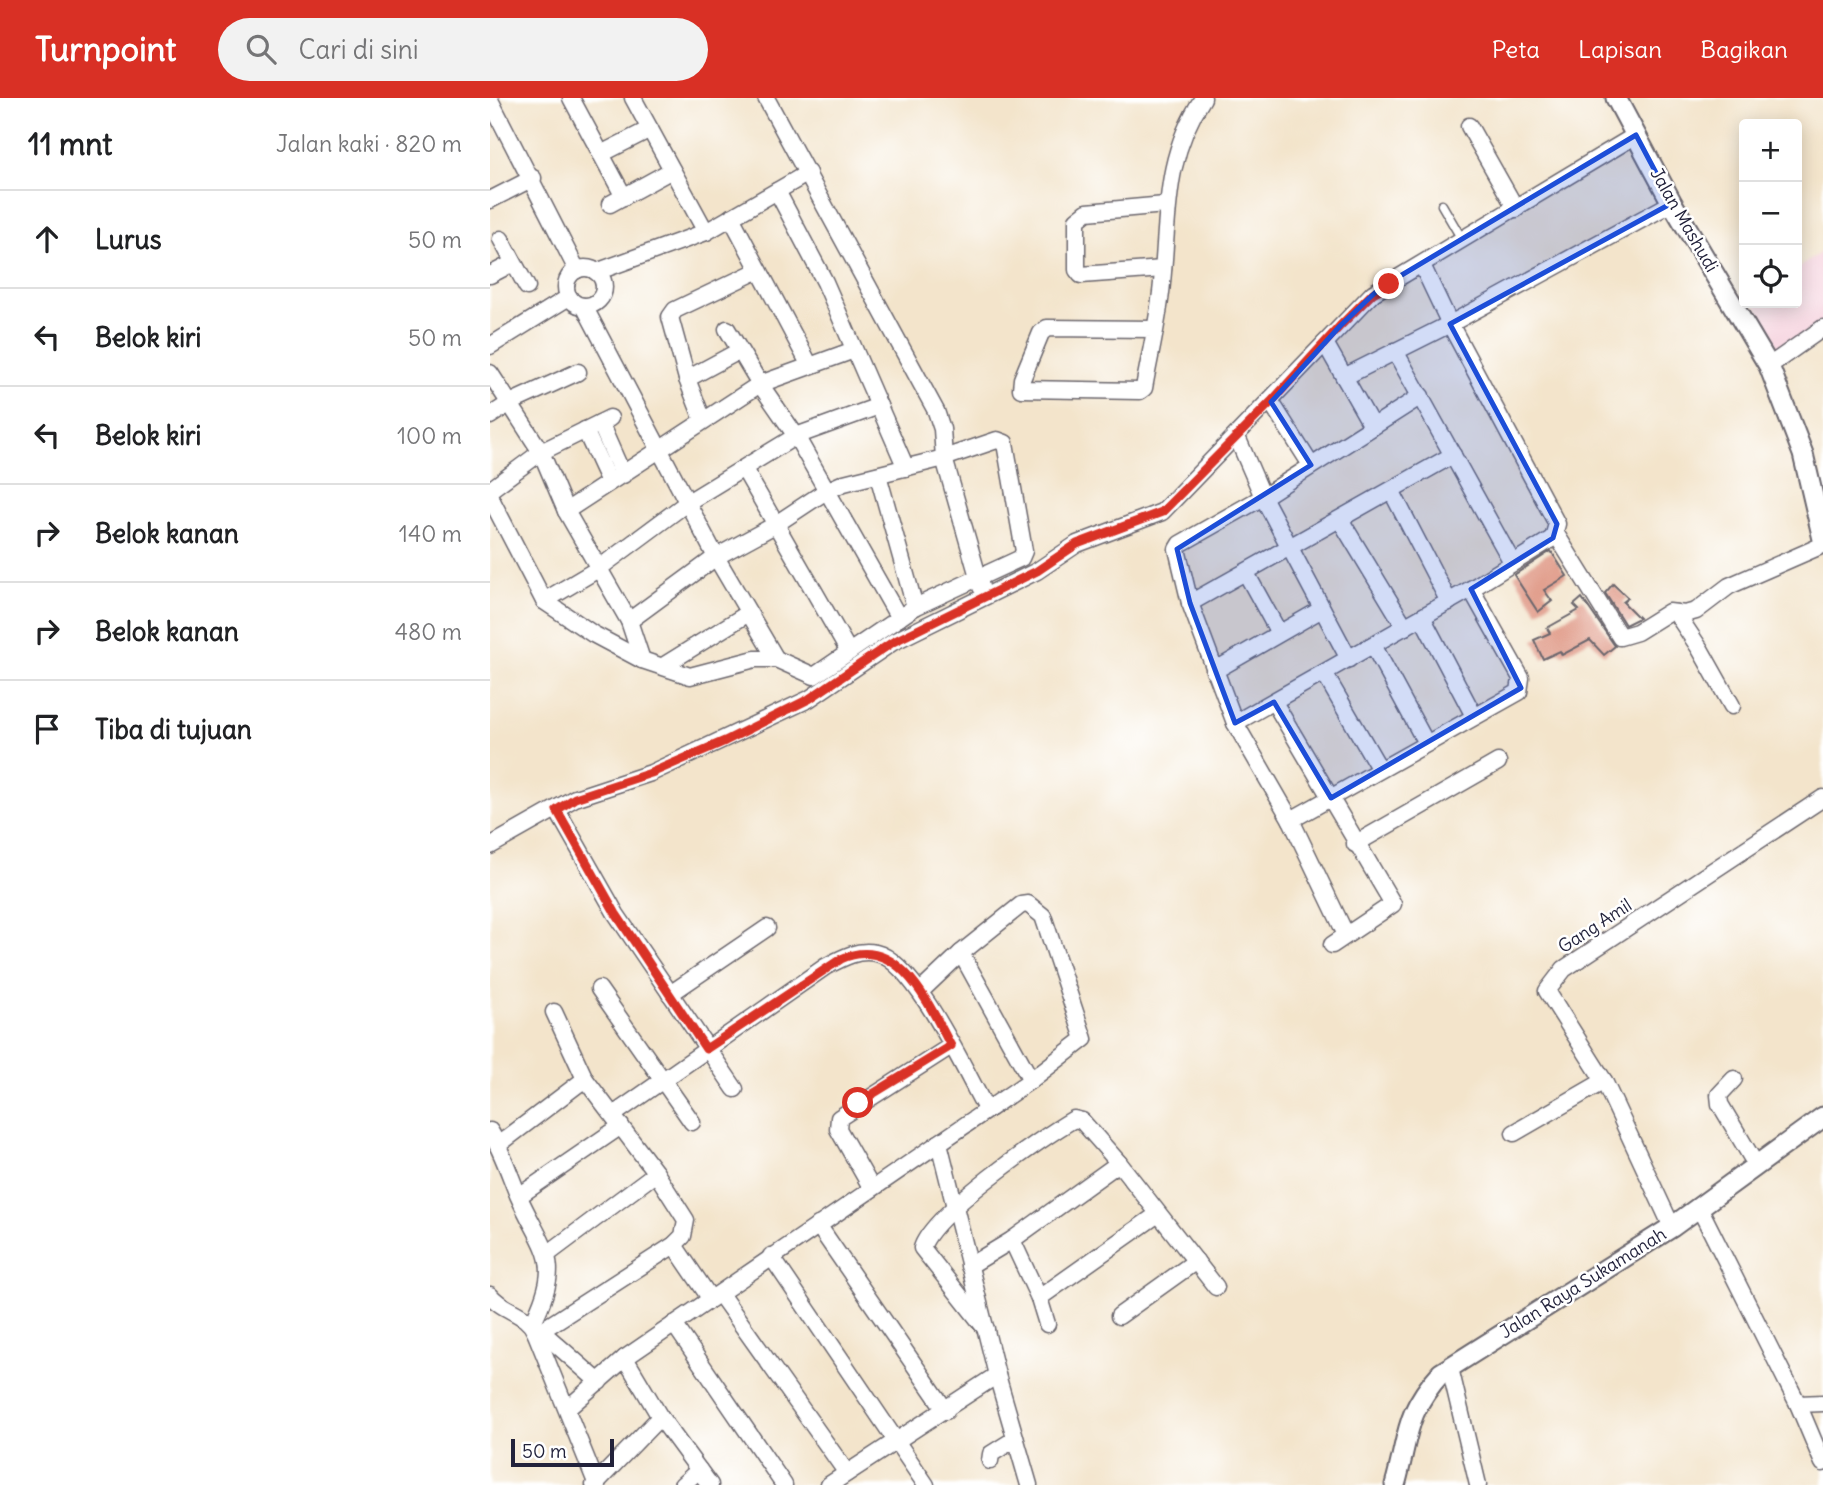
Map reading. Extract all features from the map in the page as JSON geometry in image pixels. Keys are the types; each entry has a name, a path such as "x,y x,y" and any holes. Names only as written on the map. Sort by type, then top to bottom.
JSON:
{"street":[{"path":"571,98 601,154 617,201 672,170"},
{"path":"633,98 706,232"},
{"path":"766,98 936,411 942,429 944,458 977,578 985,596"},
{"path":"1154,329 1047,328 1041,333 1022,379 1021,389 1142,390 1154,329 1163,268 1166,205 1175,151 1203,98"},
{"name":"Jalan Mashudi","path":"1616,98 1672,203 1769,366 1803,454 1823,539"},
{"path":"491,102 533,178 578,270"},
{"path":"1469,126 1516,209"},
{"path":"601,154 650,130"},
{"path":"490,846 575,798 651,773 725,741 809,699 893,642 1037,571 1095,535 1162,512 1271,402 1373,293 1636,135"},
{"path":"578,270 596,272 706,232 808,173"},
{"path":"490,200 533,178"},
{"path":"777,191 825,282 906,468"},
{"path":"1344,377 1450,324 1672,203"},
{"path":"1163,268 1081,275 1077,270 1077,220 1087,212 1166,205"},
{"path":"732,217 809,364"},
{"path":"501,239 527,287"},
{"path":"490,275 513,263"},
{"path":"1235,723 1449,602 1556,534 1557,524 1450,324 1422,265"},
{"path":"569,297 567,281 578,270"},
{"path":"703,420 669,324 671,313 759,270"},
{"path":"584,306 599,300 603,293 604,285 596,272"},
{"path":"569,297 584,306 747,614 776,659"},
{"path":"490,345 569,297"},
{"path":"1769,366 1823,328"},
{"path":"727,329 796,436 899,618"},
{"path":"1325,343 1372,426"},
{"path":"566,511 760,384 853,350"},
{"path":"687,379 739,351"},
{"path":"1395,351 1513,562"},
{"path":"490,416 510,403 578,372"},
{"path":"490,373 541,452 566,511 629,621 642,660"},
{"path":"1274,702 1392,904 1339,940 1291,820 1235,723 1190,603 1178,546 1263,497 1420,396"},
{"path":"1271,402 1311,465"},
{"path":"544,601 598,569 688,502 796,436 879,406"},
{"path":"490,490 541,452 605,420 616,478"},
{"path":"585,430 616,478"},
{"path":"1237,437 1263,497 1349,659"},
{"path":"490,497 544,601 593,634 642,660 690,676 755,659 776,659 814,676 915,607 1023,554 1005,443 998,440 826,491 774,526 716,557 629,621"},
{"path":"1190,603 1392,492 1453,455"},
{"path":"744,469 774,526 849,652"},
{"path":"878,475 915,607"},
{"path":"1392,492 1449,602"},
{"path":"1341,520 1405,627"},
{"path":"1556,534 1619,637 1637,632 1669,612 1696,611 1729,586 1823,545"},
{"path":"1246,573 1279,634"},
{"path":"1291,820 1379,768 1519,692 1522,684 1471,589"},
{"path":"1214,671 1322,610"},
{"path":"1676,613 1700,649 1731,706"},
{"path":"663,666 747,614"},
{"path":"1422,617 1474,716"},
{"path":"1373,645 1426,743"},
{"path":"1325,673 1379,768"},
{"path":"1355,844 1498,762"},
{"name":"Gang Amil","path":"1672,1227 1604,1081 1547,991 1555,977 1823,798"},
{"path":"557,810 616,914 735,1089"},
{"path":"567,1409 625,1358 871,1187 1031,1080 1084,1039 1043,916 1033,906 1021,905 961,953 921,991"},
{"path":"670,994 767,928"},
{"path":"519,1196 617,1120 663,1077 825,967 855,952 875,952 889,958 921,991 986,1109"},
{"path":"961,953 1031,1080"},
{"path":"600,989 692,1122"},
{"path":"536,1330 674,1245 683,1236 686,1220 656,1173 585,1079 554,1012"},
{"path":"871,1187 838,1129 839,1118 951,1046"},
{"path":"585,1079 494,1138 519,1196 549,1253 547,1294 536,1330 596,1484 660,1416"},
{"path":"1734,1079 1719,1095 1720,1104 1756,1166"},
{"path":"1514,1133 1604,1081"},
{"name":"Jalan Raya Sukamanah","path":"1395,1485 1408,1428 1419,1398 1450,1368 1672,1227 1823,1117"},
{"path":"986,1329 922,1248 933,1229 954,1205 1074,1119 1082,1121 1119,1163 1216,1287"},
{"path":"939,1143 997,1375 1029,1485"},
{"path":"969,1266 1012,1240 1119,1163"},
{"path":"549,1253 656,1173"},
{"path":"1699,1207 1798,1404 1823,1463"},
{"path":"1039,1298 1158,1214"},
{"path":"818,1224 946,1411"},
{"path":"1012,1240 1039,1298 1047,1324"},
{"path":"674,1245 715,1296 837,1481 997,1375"},
{"path":"771,1256 926,1485"},
{"path":"1119,1316 1196,1261"},
{"path":"490,1295 496,1303 536,1330 598,1382"},
{"path":"674,1324 784,1485"},
{"path":"625,1358 660,1416 710,1485"},
{"path":"1450,1368 1478,1485"},
{"path":"1798,1404 1823,1403"},
{"path":"990,1461 990,1454 1015,1439"},
{"path":"682,1485 699,1470"}],"lane":[{"path":"1442,205 1463,241"}],"highlighted area":[{"path":"1636,135 1672,203 1450,324 1557,524 1553,538 1471,589 1521,688 1331,798 1274,702 1235,723 1190,603 1177,549 1311,465 1271,402 1340,326 1380,288"}],"shaded area":[{"path":"1823,251 1823,323 1780,353 1758,308 1802,308 1802,266"}],"building":[{"path":"1551,551 1567,576 1544,590 1552,601 1538,612 1514,575"},
{"path":"1613,584 1628,598 1623,602 1639,618 1625,625 1605,593"},
{"path":"1582,598 1615,646 1604,655 1590,640 1562,655 1560,651 1543,659 1534,640 1550,633 1547,628 1579,610 1574,605"}],"route":[{"path":"858,1103 951,1046 921,991 889,958 875,952 855,952 825,967 706,1049 616,914 557,810 575,798 651,773 725,741 809,699 893,642 1037,571 1077,544 1162,512 1271,402 1340,326 1373,293 1389,284"}]}
